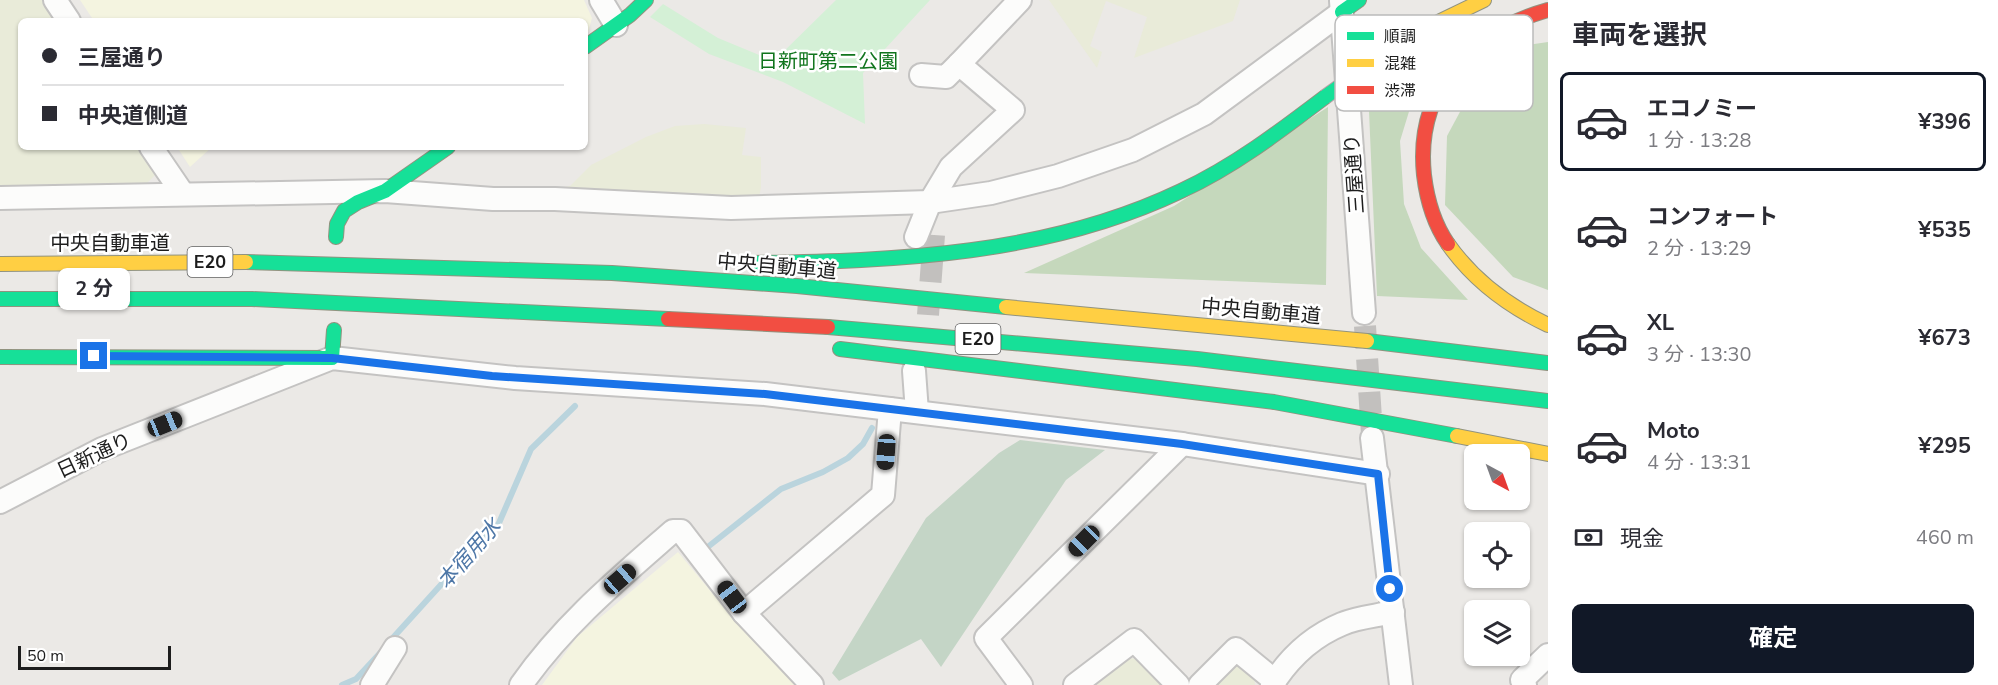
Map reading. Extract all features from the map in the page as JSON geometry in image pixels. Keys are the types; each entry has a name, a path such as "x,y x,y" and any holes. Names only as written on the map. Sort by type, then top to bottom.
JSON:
{"main road":[{"path":"588,45 646,0"},
{"path":"1452,15 1484,0"},
{"path":"1531,15 1548,10"},
{"path":"742,263 887,260 1000,248 1074,231 1130,213 1205,179 1273,136 1335,90"},
{"path":"1430,111 1423,141 1422,160 1425,187 1432,215 1446,242 1463,264 1489,289 1548,325"},
{"path":"336,237 337,224 345,211 358,202 385,191 444,150"},
{"name":"中央自動車道","path":"0,264 252,262 612,273 797,286 1380,342 1548,363"},
{"path":"420,266 683,264"},
{"name":"E20","path":"0,299 252,299 763,323 909,333 1197,359 1548,401"},
{"path":"406,305 702,334"},
{"path":"0,357 332,358 334,330"},
{"path":"828,348 1274,402 1548,454"}],"street":[{"path":"55,0 67,18"},
{"path":"601,0 616,25"},
{"path":"921,75 946,77 1020,0"},
{"path":"0,198 385,191 731,208 930,202 991,193 1058,177 1133,150 1204,114 1347,4"},
{"path":"925,236 930,202 951,167 1012,110 959,64"},
{"name":"三屋通り","path":"1353,111 1364,313"},
{"path":"153,150 183,194"},
{"path":"332,358 492,376 765,394 1182,444 1378,474"},
{"name":"日新通り","path":"0,502 102,449 332,358"},
{"path":"917,412 919,372"},
{"path":"744,613 883,495 890,409"},
{"path":"1372,438 1401,685"},
{"path":"1021,685 987,638 1182,444"},
{"path":"521,685 553,643 584,610 674,531 681,531 744,613 812,685"},
{"path":"1200,685 1236,649 1273,683 1296,654 1321,636 1344,623 1393,612"},
{"path":"1075,685 1134,640 1178,685"},
{"path":"372,685 395,648"},
{"path":"1526,685 1522,680 1548,655"}],"shaded area":[{"path":"0,0 49,0 60,18 18,18 18,150 146,150 159,171 147,183 0,186"},
{"path":"80,0 584,0 592,18 588,33 588,18 92,18"},
{"path":"1049,0 1240,0 1233,21 1134,58 1147,17 1106,1 1090,46 1102,52 1097,68"},
{"path":"1548,42 1548,290 1513,277 1445,205 1447,136 1460,111 1533,111 1533,44"},
{"path":"1328,107 1326,285 1024,273 1174,206"},
{"path":"1369,111 1409,111 1400,141 1404,204 1421,248 1468,300 1377,296"},
{"path":"704,124 746,128 742,155 761,157 761,187 758,203 553,189 570,186 591,165 646,137 675,126"},
{"path":"179,150 209,150 190,167"},
{"path":"1020,440 1105,450 1066,480 941,667 921,639 839,681 832,673 926,518 999,453"},
{"path":"678,552 743,630 795,685 542,685 577,637"},
{"path":"1123,658 1142,659 1167,685 1087,685"},
{"path":"1233,664 1242,664 1254,674 1255,685 1212,685"}],"green space":[{"name":"日新町第二公園","path":"836,0 930,0 863,73 865,124 783,82 709,54 650,17 663,4 718,38 774,61"}],"waterway":[{"name":"本宿用水","path":"390,641 499,523 531,449 575,406"},
{"path":"709,546 781,489 823,472 848,458 863,444 872,428"},
{"name":"本宿用水","path":"342,685 356,679 382,651"}],"tunnel":[{"path":"928,315 934,235"},
{"path":"1365,326 1372,434"}],"traffic: fast":[{"path":"588,45 630,15 646,0"},
{"path":"1342,12 1359,0"},
{"path":"1325,97 1335,90"},
{"path":"751,263 916,256 1025,241 1078,229 1130,212 1200,182 1255,148 1325,97"},
{"path":"336,237 337,224 344,211 358,202 385,191 444,150"},
{"path":"246,262 612,273 797,286 1006,307"},
{"path":"0,299 252,299 668,319"},
{"path":"828,327 1197,359 1548,401"},
{"path":"0,357 332,358 334,330"},
{"path":"1367,341 1548,363"},
{"path":"840,349 1274,402 1457,436"}],"traffic: slow":[{"path":"1453,15 1484,0"},
{"path":"1448,244 1469,270 1493,291 1519,310 1548,325"},
{"path":"0,264 246,262"},
{"path":"1006,307 1367,341"},
{"path":"1457,436 1548,454"}],"traffic: jam":[{"path":"1533,15 1548,10"},
{"path":"1431,111 1424,144 1424,175 1432,211 1448,244"},
{"path":"668,319 828,327"}],"route":[{"path":"94,356 332,358 492,376 765,394 1236,451 1378,474 1390,589"}]}
